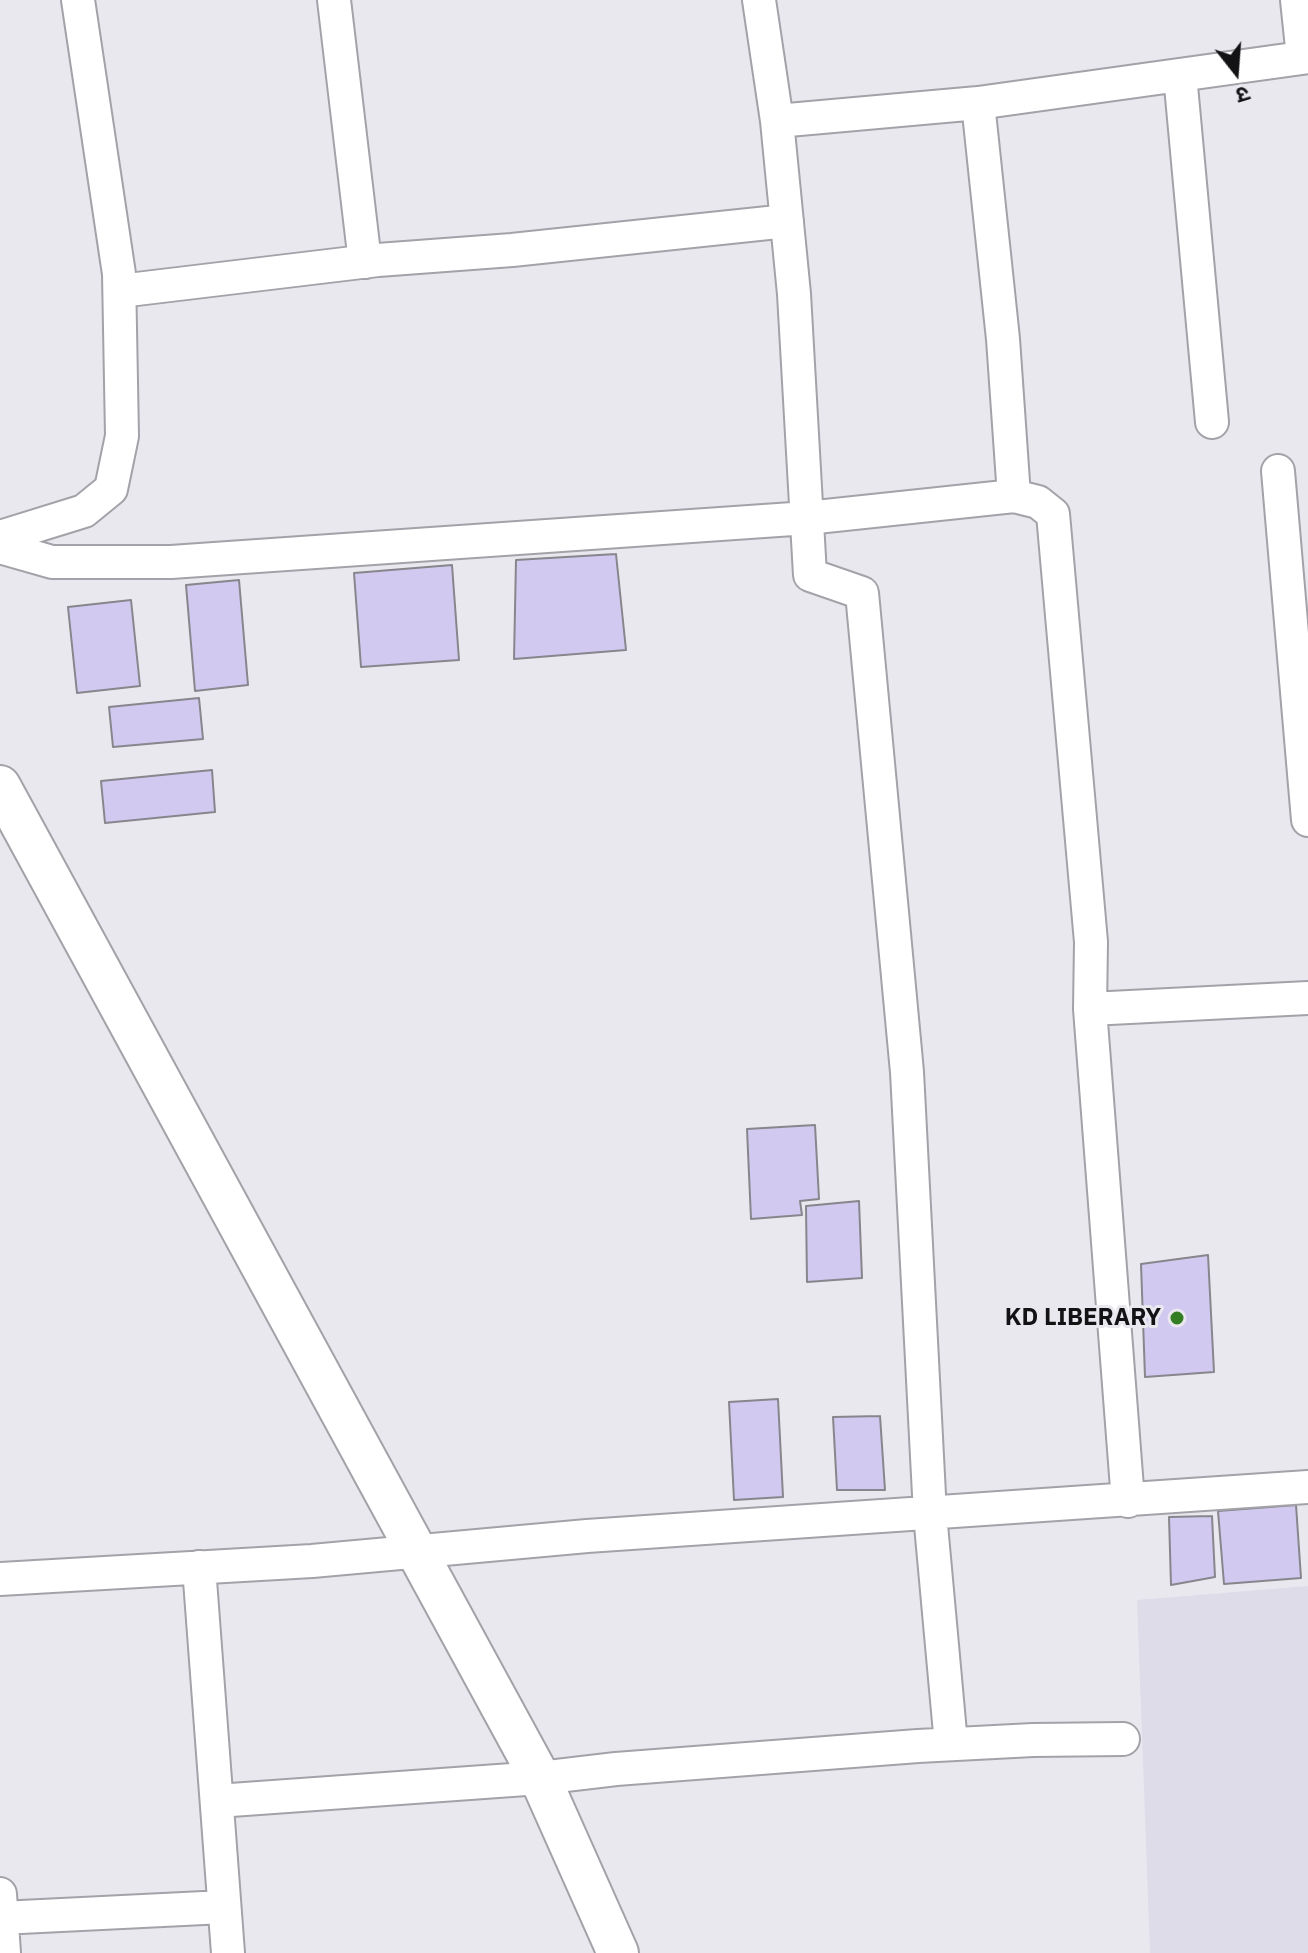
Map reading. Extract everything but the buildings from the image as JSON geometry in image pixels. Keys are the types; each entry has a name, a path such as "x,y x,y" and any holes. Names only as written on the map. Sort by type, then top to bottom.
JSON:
{"street":[{"path":"0,537 84,511 111,489 122,436 119,274 78,0"},
{"path":"334,0 365,262"},
{"path":"759,0 777,121 794,294 810,575 862,593 907,1072 930,1514 951,1744"},
{"path":"777,121 978,103 1306,57 1297,0"},
{"path":"1180,75 1212,422"},
{"path":"978,103 1003,339 1014,496"},
{"path":"120,291 365,262 787,221"},
{"path":"1278,471 1308,820"},
{"path":"0,547 52,562 171,562 807,518 1014,496 1038,502 1053,514 1091,942 1090,1009 1128,1501"},
{"path":"0,786 540,1778 618,1953"},
{"path":"1090,1009 1308,998"},
{"path":"0,1579 1308,1487"},
{"path":"199,1567 228,1953"},
{"path":"217,1801 951,1744 1123,1739"},
{"path":"4,1953 1,1910 224,1907"}],"shaded area":[{"path":"1308,1586 1308,1953 1150,1953 1137,1600"}],"place":[{"name":"KD LIBERARY","path":"1177,1318"}]}
